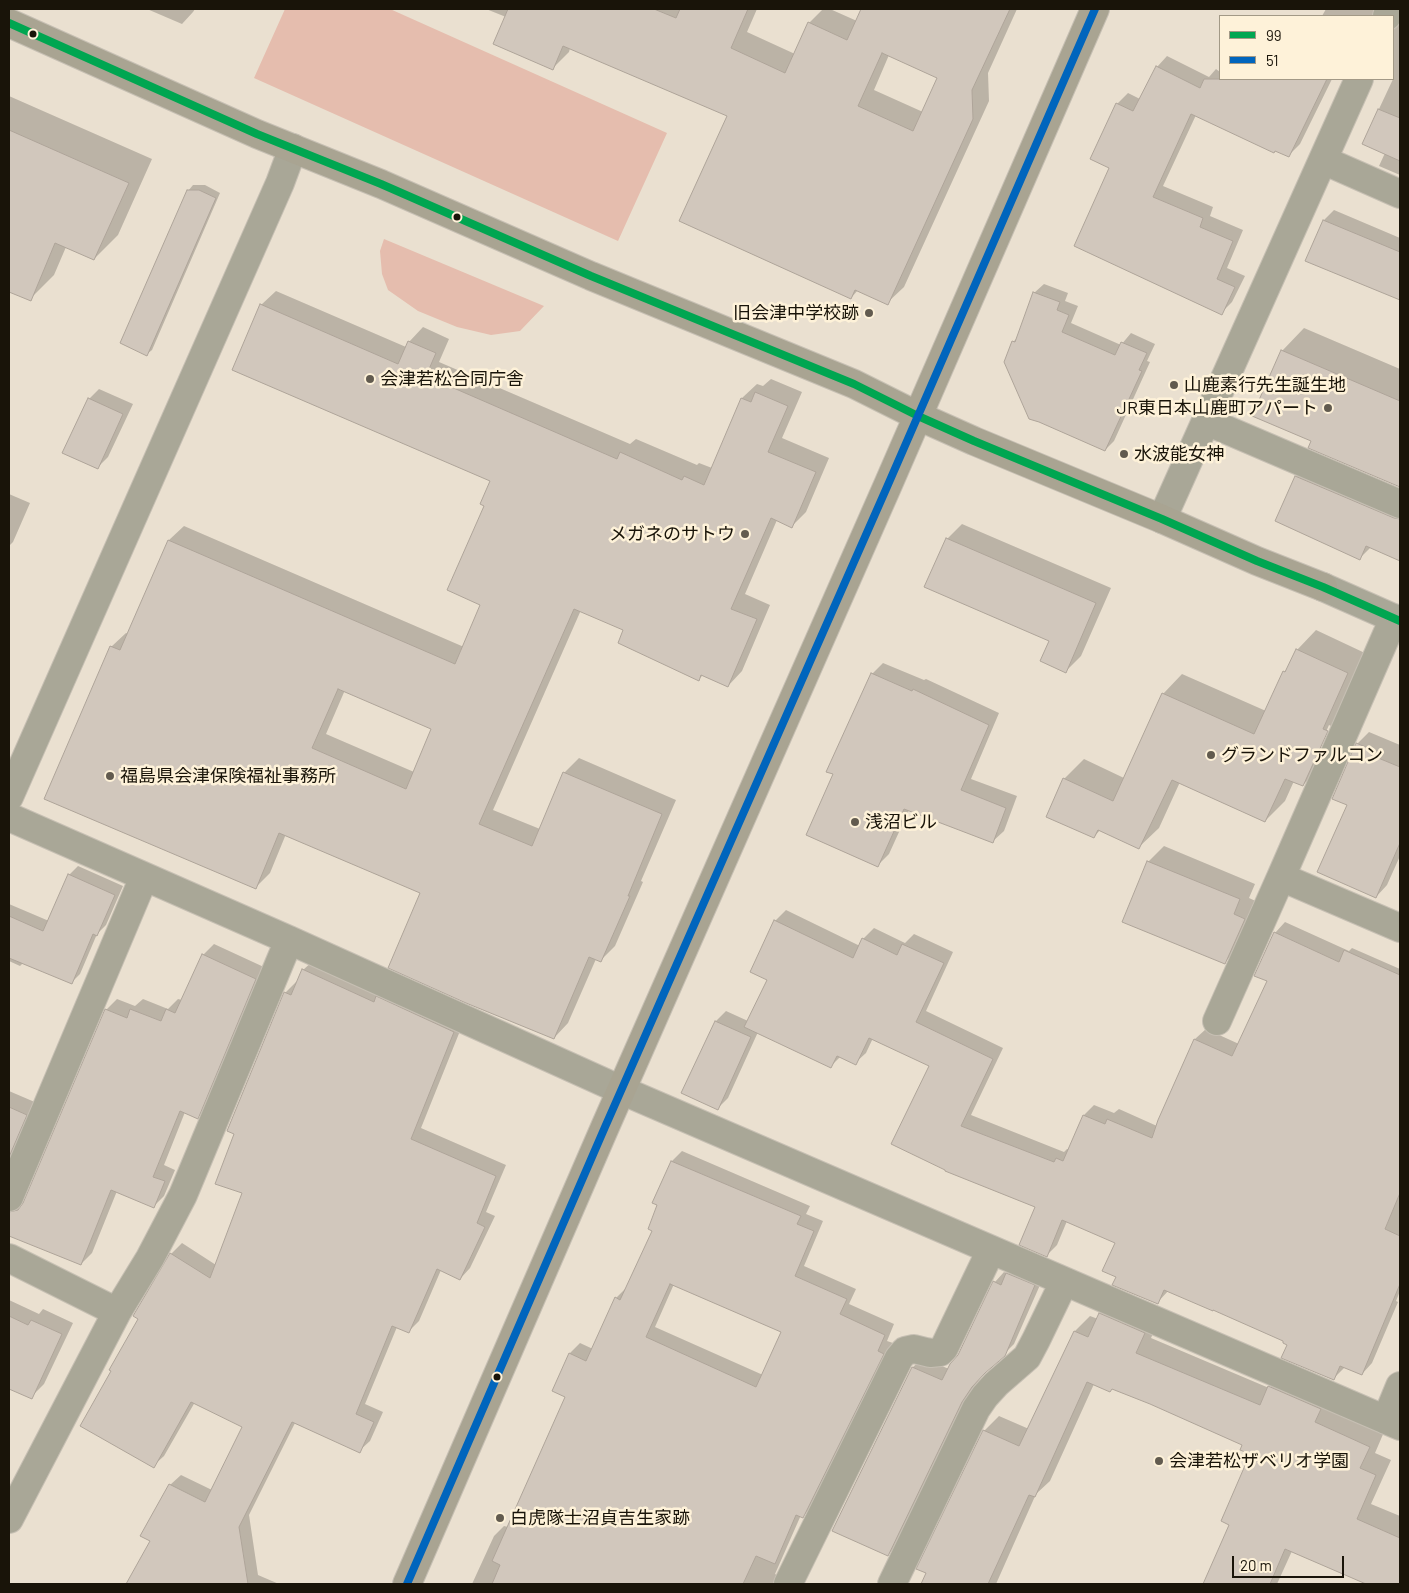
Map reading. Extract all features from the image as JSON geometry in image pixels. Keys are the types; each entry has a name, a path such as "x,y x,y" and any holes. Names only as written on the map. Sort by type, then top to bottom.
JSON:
{"main road":[{"path":"407,1584 621,1090 1095,9"},
{"path":"9,23 591,276 854,384 974,441 1323,587"}],"street":[{"path":"1162,519 1359,80"},
{"path":"9,797 268,210 293,148"},
{"path":"1323,160 1400,194"},
{"path":"1206,422 1400,504"},
{"path":"1217,1021 1397,620 1323,587"},
{"path":"9,817 290,940 621,1090 1393,1423 1400,1386"},
{"path":"9,1197 144,877"},
{"path":"1281,877 1400,928"},
{"path":"9,1519 117,1312 150,1258 183,1195 290,940"},
{"path":"788,1584 899,1358 905,1351 914,1349 930,1353 940,1352 944,1348 991,1250"},
{"path":"9,1258 117,1312"},
{"path":"892,1584 976,1410 996,1384 1027,1356 1064,1282"}],"shaded area":[{"path":"285,9 390,9 667,133 618,241 254,78"},
{"path":"384,239 544,306 520,331 491,335 457,327 418,311 388,290 382,274 380,251"}],"building":[{"path":"508,9 654,9 676,18 680,9 748,9 731,48 785,73 808,22 847,40 861,9 1010,9 972,90 973,119 888,305 855,290 851,299 679,221 727,116 563,46 553,70 493,44","holes":["882,53 937,78 913,131 858,106"]},
{"path":"1156,66 1200,88 1204,79 1327,80 1289,157 1275,151 1274,153 1191,114 1153,197 1203,218 1200,227 1233,241 1217,279 1235,287 1222,315 1074,246 1109,168 1090,159 1116,103 1133,111"},
{"path":"1378,109 1400,118 1400,161 1362,144"},
{"path":"9,130 129,183 94,260 55,243 31,301 9,292"},
{"path":"187,190 199,190 216,198 147,356 120,343"},
{"path":"1323,220 1400,252 1400,300 1305,261"},
{"path":"1033,292 1060,302 1057,310 1069,315 1062,332 1115,355 1121,342 1147,353 1139,370 1142,371 1105,451 1029,419 1004,362 1012,341 1015,342"},
{"path":"260,304 398,364 408,341 436,353 426,376 617,459 620,452 682,480 684,476 704,485 741,398 751,402 755,392 788,406 768,452 816,472 792,528 771,518 731,609 757,619 728,687 701,675 699,681 618,643 623,630 574,609 479,824 532,846 563,772 662,814 628,896 630,896 601,962 589,957 554,1039 466,1003 388,968 420,893 279,833 256,889 44,799 110,646 120,650 168,540 455,664 480,605 447,590 484,506 480,504 490,481 232,370","holes":["338,689 431,729 406,789 312,748"]},
{"name":"JR東日本山鹿町アパート","path":"1281,350 1400,401 1400,487 1308,448 1311,441 1252,416"},
{"path":"88,398 123,414 98,469 62,453"},
{"path":"1295,476 1400,519 1400,561 1366,546 1360,560 1275,521"},
{"path":"946,538 1096,603 1066,673 1040,661 1049,641 924,587"},
{"path":"1296,649 1348,673 1323,729 1328,731 1303,786 1285,779 1265,822 1172,780 1139,849 1098,830 1094,838 1046,817 1063,778 1113,801 1162,693 1254,734 1283,671 1285,672"},
{"path":"871,673 912,691 913,689 989,725 961,790 1006,808 993,843 904,809 878,867 806,835 833,774 826,772"},
{"path":"1356,743 1373,750 1371,755 1400,767 1400,843 1376,898 1317,872 1347,805 1332,799"},
{"path":"1147,861 1240,899 1234,914 1245,919 1225,964 1122,922"},
{"path":"68,874 115,895 97,936 93,934 72,984 9,958 9,916 43,931"},
{"path":"774,920 853,958 862,938 897,955 902,944 944,963 916,1022 993,1059 961,1126 1054,1162 1056,1158 1063,1161 1083,1115 1105,1124 1107,1119 1152,1138 1158,1120 1194,1039 1232,1056 1267,981 1254,976 1274,932 1339,962 1344,950 1400,975 1400,1193 1385,1229 1400,1236 1400,1284 1362,1375 1340,1366 1334,1380 1281,1358 1287,1345 1283,1341 1213,1310 1164,1290 1158,1304 1112,1285 1116,1277 1102,1271 1115,1243 1062,1220 1047,1257 1019,1245 1035,1207 945,1171 891,1144 929,1066 869,1038 856,1065 837,1056 831,1068 744,1027 767,980 750,972"},
{"path":"202,954 256,979 198,1119 180,1111 153,1177 165,1181 154,1208 111,1190 81,1265 9,1236 9,1212 18,1210 23,1203 105,1009 127,1018 130,1009 161,1021 166,1009 175,1013"},
{"path":"302,969 374,1002 376,996 454,1032 411,1139 496,1176 477,1223 485,1227 460,1280 437,1269 409,1333 392,1326 356,1414 374,1422 360,1453 292,1422 239,1527 248,1584 126,1584 150,1541 140,1536 169,1484 205,1502 242,1427 191,1402 154,1468 80,1426 138,1319 133,1316 170,1253 210,1278 242,1193 215,1184 234,1134 227,1131 284,992 291,995"},
{"path":"715,1021 751,1037 718,1110 681,1093"},
{"path":"9,1107 27,1115 9,1157"},
{"path":"671,1161 801,1216 797,1224 814,1231 795,1276 847,1299 840,1314 885,1335 878,1351 884,1354 803,1518 796,1515 775,1564 756,1556 743,1584 492,1584 500,1565 492,1561 565,1397 552,1391 569,1353 586,1361 615,1297 620,1300 652,1231 648,1229 657,1205 652,1203","holes":["670,1284 781,1332 756,1387 646,1337"]},
{"path":"1006,1273 1035,1285 1005,1356 985,1373 962,1402 888,1556 832,1531 912,1367 942,1380 950,1364 958,1355 993,1281 1001,1285"},
{"path":"1099,1313 1145,1333 1136,1353 1260,1405 1268,1386 1321,1409 1315,1422 1370,1447 1360,1468 1376,1475 1357,1519 1400,1538 1400,1584 1366,1584 1285,1549 1270,1584 1203,1584 1229,1525 1221,1521 1250,1454 1240,1450 1242,1445 1150,1404 1112,1389 1110,1392 1087,1382 1035,1497 1029,1495 988,1584 921,1584 926,1573 916,1569 983,1430 1019,1446 1074,1331 1088,1337"},
{"path":"9,1316 28,1325 31,1320 62,1334 32,1399 9,1389"}],"transit line":[{"name":"51","path":"407,1584 1095,9"},
{"name":"99","path":"9,23 257,134 381,184 591,276 854,384 974,441 1400,621"}],"place":[{"name":"旧会津中学校跡","path":"869,313"},
{"name":"会津若松合同庁舎","path":"370,379"},
{"name":"山鹿素行先生誕生地","path":"1174,385"},
{"name":"JR東日本山鹿町アパート","path":"1328,408"},
{"name":"水波能女神","path":"1124,454"},
{"name":"メガネのサトウ","path":"745,534"},
{"name":"グランドファルコン","path":"1211,755"},
{"name":"福島県会津保険福祉事務所","path":"110,776"},
{"name":"浅沼ビル","path":"855,822"},
{"name":"会津若松ザベリオ学園","path":"1159,1461"},
{"name":"白虎隊士沼貞吉生家跡","path":"500,1518"}]}
